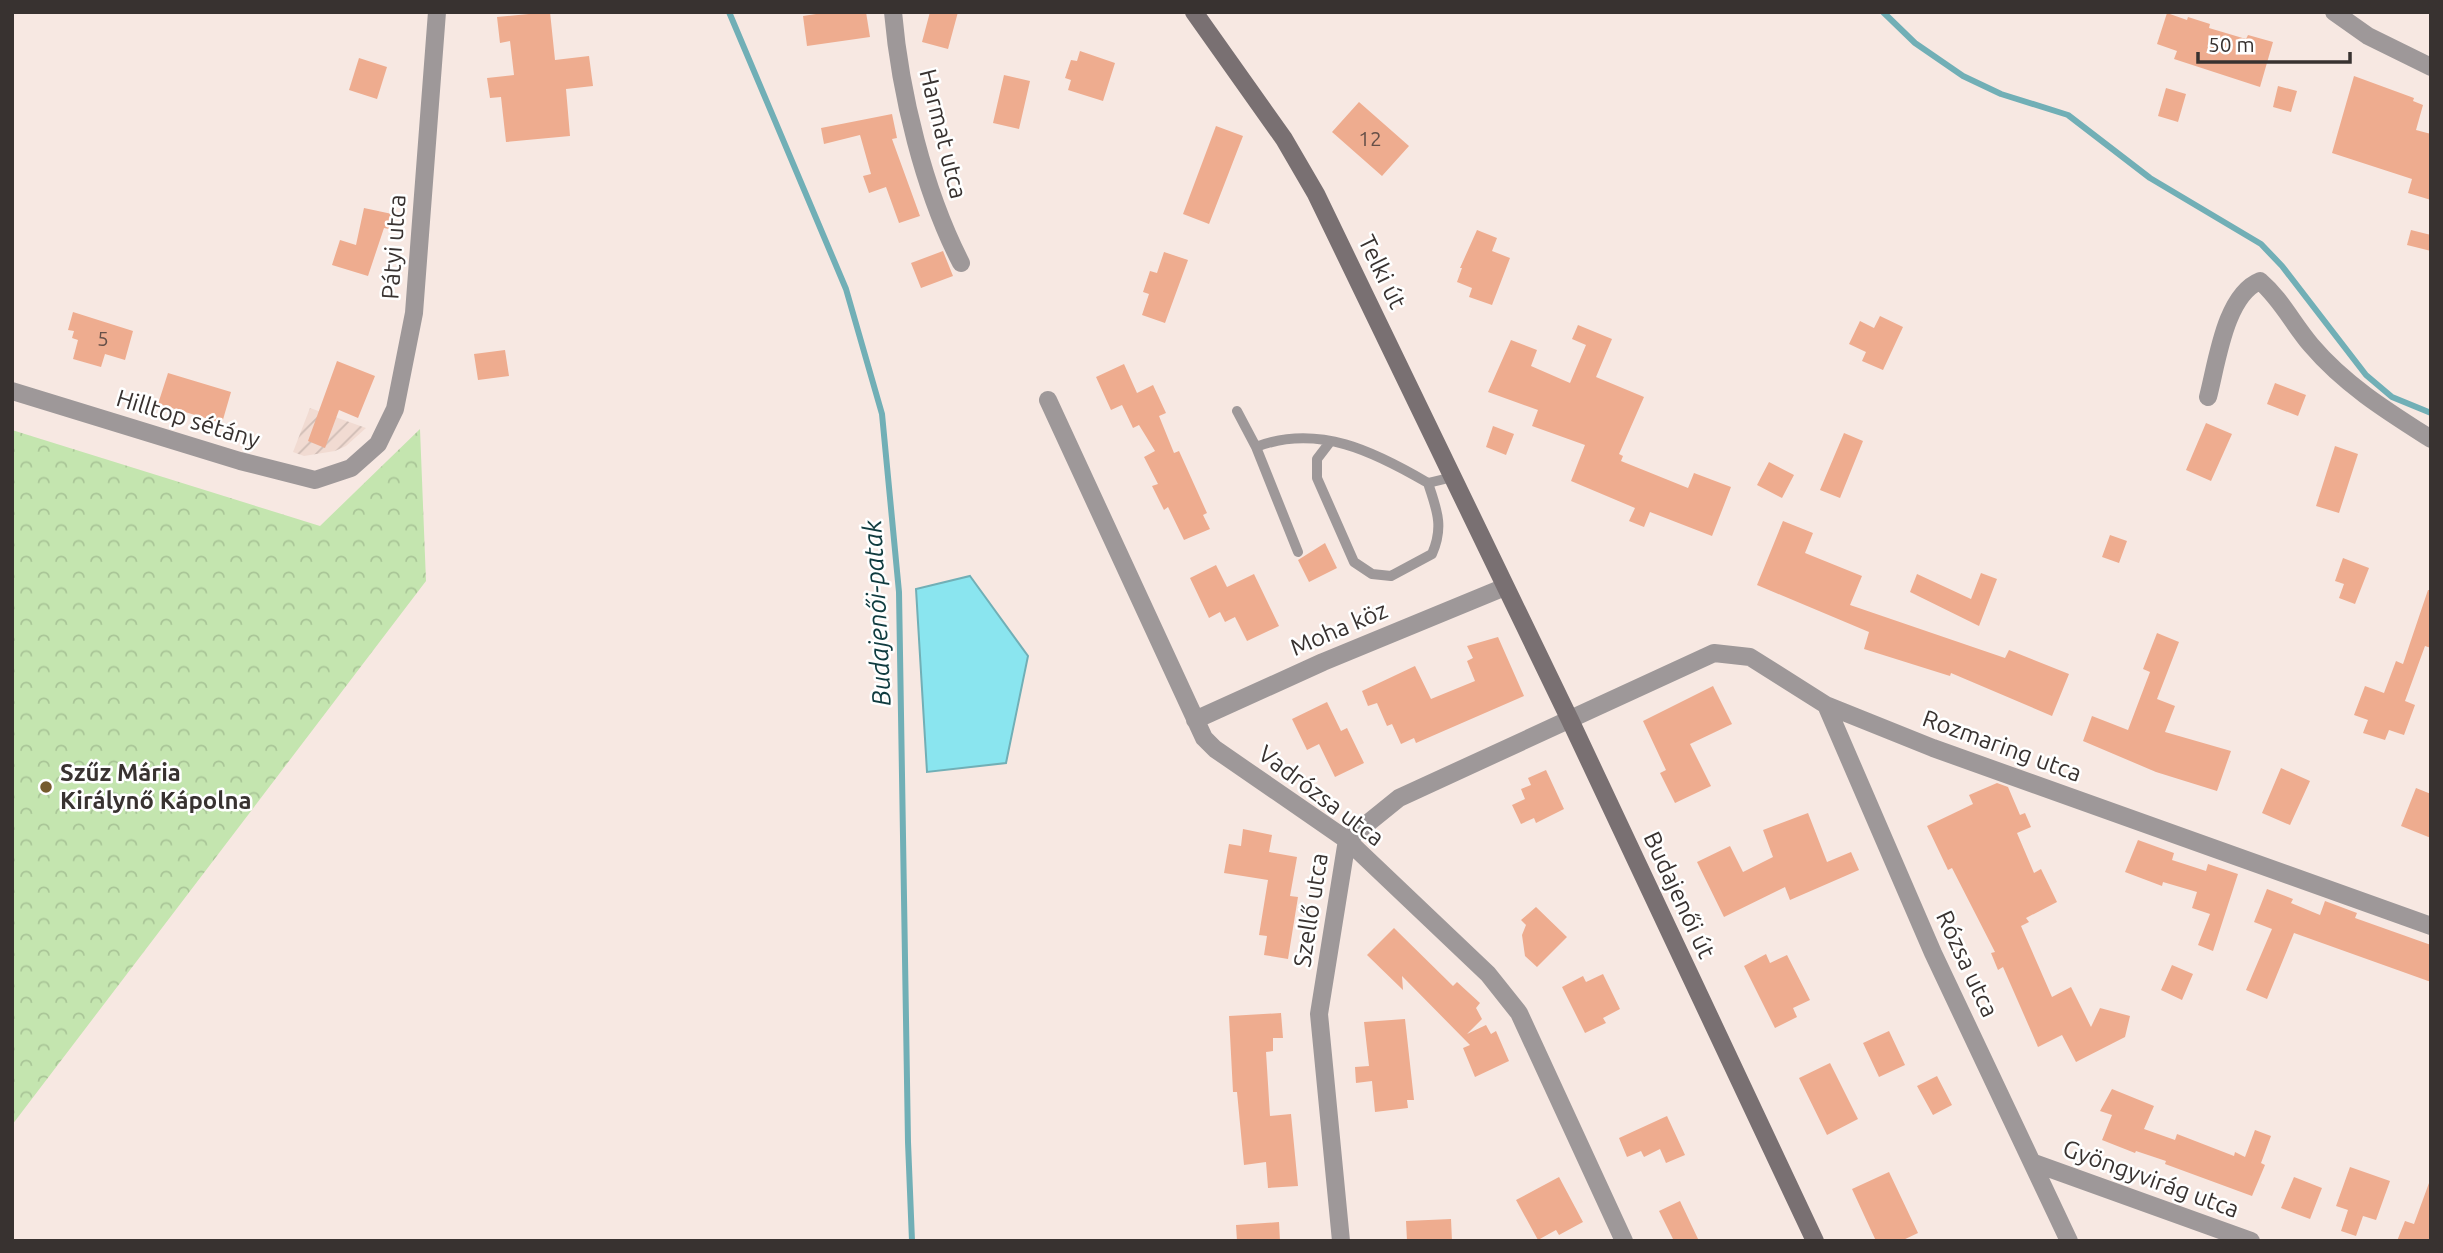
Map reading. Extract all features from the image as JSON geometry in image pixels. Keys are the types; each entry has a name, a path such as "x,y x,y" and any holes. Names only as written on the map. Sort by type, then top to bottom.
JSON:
{"main road":[{"name":"Telki út","path":"1194,12 1284,139 1316,194 1496,571"},
{"name":"Budajenői út","path":"1496,571 1570,720 1815,1241"}],"street":[{"name":"Pátyi utca","path":"351,468 379,444 395,409 414,313 436,12"},
{"name":"Harmat utca","path":"893,12 896,47 926,177 943,228 961,263"},
{"path":"2334,12 2368,36 2431,67"},
{"path":"2208,397 2225,333 2239,297 2248,286 2260,281 2273,292 2310,344 2350,385 2431,439"},
{"name":"Hilltop sétány","path":"12,391 240,461 315,480 351,468"},
{"name":"Vadrózsa utca","path":"1048,400 1195,720 1215,748 1347,840 1488,974 1519,1013 1624,1241"},
{"name":"Moha köz","path":"1195,720 1323,662 1505,587"},
{"name":"Rozmaring utca","path":"1570,720 1598,704 1714,653 1750,657 1826,705 1933,748 2431,926"},
{"name":"Rózsa utca","path":"1826,705 1933,953 2069,1241"},
{"name":"Szellő utca","path":"1341,1241 1318,1014 1347,840 1399,798 1570,720"},
{"name":"Gyöngyvirág utca","path":"2034,1163 2251,1241"}],"lane":[{"path":"1237,411 1256,447 1298,552"},
{"path":"1256,447 1274,440 1344,442 1377,453 1428,483 1440,518 1439,538 1432,554 1391,576 1372,574 1354,562 1317,478 1317,459 1330,442"},
{"path":"1428,483 1453,477"}],"shaded area":[{"path":"310,408 366,428 346,446 335,451 304,456 293,452"}],"green space":[{"path":"420,429 426,581 12,1125 12,430 320,526"}],"water":[{"path":"970,576 1028,656 1006,763 927,772 916,589"}],"building":[{"path":"550,12 555,60 589,56 593,86 566,89 570,136 506,142 501,97 490,98 487,78 514,75 510,41 500,43 497,17"},
{"path":"829,12 866,12 870,37 807,46 803,16"},
{"path":"930,12 958,12 948,49 922,42"},
{"path":"2167,13 2210,24 2209,28 2246,39 2248,35 2273,42 2260,87 2174,59 2177,51 2157,44"},
{"path":"1080,51 1115,63 1103,101 1068,90 1071,80 1065,78 1071,60 1077,61"},
{"path":"359,58 387,67 377,99 349,90"},
{"path":"1004,75 1030,81 1019,129 993,123"},
{"path":"2354,76 2414,98 2413,101 2423,105 2416,130 2431,134 2431,200 2408,193 2412,179 2332,153"},
{"path":"2278,86 2297,91 2291,112 2273,107"},
{"path":"2166,88 2186,94 2178,122 2158,116"},
{"path":"1359,102 1409,146 1382,176 1332,132"},
{"path":"892,114 897,138 892,139 920,216 899,223 886,187 869,193 863,176 871,174 860,135 824,144 821,128"},
{"path":"1216,126 1243,136 1209,224 1183,214"},
{"path":"364,208 392,214 389,229 384,228 368,276 332,265 340,240 356,245"},
{"path":"1477,230 1497,238 1492,251 1510,258 1492,305 1469,297 1472,288 1457,282 1460,268"},
{"path":"2411,230 2431,235 2431,251 2407,245"},
{"path":"943,251 953,276 921,288 911,263"},
{"path":"1164,252 1188,260 1165,323 1142,315 1149,294 1143,292 1150,271 1157,273"},
{"path":"73,312 133,331 125,360 105,354 101,367 73,359 78,340 72,338 74,331 68,330"},
{"path":"1880,316 1903,327 1883,370 1862,361 1866,352 1849,344 1860,321 1874,328"},
{"path":"1578,325 1612,339 1596,377 1644,397 1619,454 1623,456 1621,461 1688,488 1694,473 1731,487 1712,536 1650,512 1644,527 1629,521 1635,508 1571,481 1585,445 1532,426 1538,410 1488,392 1511,340 1537,350 1531,366 1570,383 1586,345 1572,339"},
{"path":"505,350 509,376 478,380 474,354"},
{"path":"337,361 375,376 358,418 339,410 325,448 308,441"},
{"path":"1124,364 1137,393 1153,385 1166,413 1159,416 1174,453 1179,451 1207,513 1203,515 1210,529 1184,540 1168,507 1164,510 1152,486 1158,484 1144,457 1155,451 1139,425 1133,428 1122,405 1111,410 1096,377"},
{"path":"168,373 231,392 222,423 158,404"},
{"path":"2275,383 2306,395 2298,416 2267,404"},
{"path":"2206,423 2232,434 2211,481 2186,470"},
{"path":"1493,426 1514,434 1506,455 1486,447"},
{"path":"1844,433 1863,441 1840,498 1820,490"},
{"path":"2335,446 2358,454 2339,513 2316,506"},
{"path":"1769,462 1794,475 1782,498 1757,485"},
{"path":"1783,521 1813,533 1805,553 1862,576 1850,605 2005,658 2009,650 2069,674 2052,716 1951,673 1950,676 1864,649 1869,632 1757,585"},
{"path":"2110,535 2127,541 2119,563 2102,557"},
{"path":"1325,543 1337,568 1309,582 1298,560"},
{"path":"2343,558 2369,568 2355,604 2339,598 2344,584 2335,581"},
{"path":"1216,565 1227,587 1254,574 1279,626 1247,641 1235,617 1225,622 1220,612 1209,618 1190,578"},
{"path":"1981,573 1997,579 1979,626 1910,592 1917,574 1971,599"},
{"path":"2428,590 2431,590 2431,648 2425,646 2405,701 2415,705 2404,735 2389,730 2385,740 2363,733 2368,720 2354,715 2365,686 2384,693 2396,661 2403,664"},
{"path":"2157,633 2179,642 2157,699 2175,706 2165,732 2231,751 2217,791 2156,772 2083,741 2092,716 2128,730 2150,672 2143,669"},
{"path":"1498,637 1524,696 1416,743 1414,738 1401,744 1392,724 1387,726 1377,703 1368,706 1362,691 1415,666 1431,699 1475,681 1467,661 1473,658 1467,646"},
{"path":"1713,686 1732,724 1690,744 1711,786 1675,803 1660,773 1666,770 1643,721"},
{"path":"1327,702 1341,731 1347,728 1364,763 1335,777 1319,744 1307,750 1292,719"},
{"path":"2281,768 2310,781 2290,825 2262,813"},
{"path":"1546,770 1564,809 1536,823 1534,818 1521,824 1512,805 1525,799 1521,789 1531,785 1528,778"},
{"path":"1997,783 2008,787 2020,815 2025,813 2031,827 2017,833 2034,873 2041,869 2057,902 2026,918 2029,922 2021,926 2052,997 2071,987 2091,1027 2100,1008 2130,1016 2125,1037 2076,1062 2062,1035 2038,1047 2003,967 1998,970 1991,953 1995,952 1952,868 1948,870 1927,826 1973,804 1969,795"},
{"path":"2416,788 2431,794 2431,838 2401,826"},
{"path":"1808,813 1827,862 1851,852 1859,870 1790,900 1785,887 1724,917 1697,862 1730,846 1743,872 1773,857 1763,830"},
{"path":"1243,829 1272,835 1269,852 1297,857 1290,896 1298,897 1288,959 1264,955 1267,936 1259,935 1268,880 1224,873 1229,844 1241,846"},
{"path":"2138,840 2174,853 2172,860 2206,871 2208,864 2238,874 2213,951 2198,945 2210,914 2192,908 2197,892 2163,882 2162,886 2125,872"},
{"path":"2267,889 2293,899 2291,903 2320,915 2325,901 2357,913 2355,918 2431,945 2431,982 2294,933 2267,999 2246,990 2272,929 2254,922"},
{"path":"1536,907 1567,937 1537,967 1525,956 1522,935 1526,925 1521,920"},
{"path":"1394,928 1453,986 1457,982 1480,1003 1476,1008 1482,1019 1467,1034 1486,1025 1491,1034 1496,1031 1509,1061 1475,1077 1463,1048 1470,1045 1402,976 1403,990 1367,955"},
{"path":"1766,954 1770,963 1787,955 1810,1000 1793,1008 1797,1017 1775,1028 1744,966"},
{"path":"2172,965 2193,974 2182,1000 2161,990"},
{"path":"1603,974 1620,1009 1603,1018 1606,1023 1585,1033 1562,987 1583,976 1586,982"},
{"path":"1281,1013 1283,1038 1273,1038 1273,1051 1266,1052 1270,1116 1291,1114 1298,1186 1268,1188 1266,1162 1244,1165 1237,1092 1233,1092 1229,1016"},
{"path":"1405,1019 1414,1100 1407,1100 1408,1108 1375,1112 1372,1081 1356,1083 1355,1067 1369,1066 1364,1022"},
{"path":"1889,1031 1905,1065 1879,1077 1863,1043"},
{"path":"1830,1063 1858,1119 1827,1135 1799,1078"},
{"path":"1937,1076 1952,1105 1933,1115 1917,1086"},
{"path":"2112,1089 2154,1106 2144,1129 2175,1140 2177,1134 2234,1156 2235,1152 2245,1157 2255,1130 2271,1136 2261,1163 2265,1165 2252,1196 2165,1164 2166,1161 2102,1140 2112,1115 2100,1111"},
{"path":"1667,1116 1685,1155 1666,1163 1660,1149 1644,1157 1641,1151 1627,1157 1619,1138"},
{"path":"2350,1167 2390,1181 2376,1220 2363,1216 2356,1236 2341,1231 2348,1210 2336,1206"},
{"path":"1889,1172 1918,1233 1901,1241 1876,1241 1852,1189"},
{"path":"1559,1177 1583,1222 1559,1235 1556,1230 1538,1240 1516,1200"},
{"path":"2294,1177 2322,1188 2310,1219 2281,1208"},
{"path":"2429,1183 2431,1241 2397,1241 2405,1221 2414,1224"},
{"path":"1680,1201 1699,1241 1674,1241 1659,1211"},
{"path":"1451,1219 1452,1241 1407,1241 1406,1221"},
{"path":"1279,1222 1280,1241 1237,1241 1236,1225"}],"waterway":[{"name":"Budajenői-patak","path":"729,12 846,289 882,414 899,592 912,1241"},
{"path":"1883,12 1915,43 1963,76 2001,94 2068,115 2150,178 2261,244 2282,266 2366,375 2392,397 2431,413"}],"place":[{"name":"Szűz Mária Királynő Kápolna","path":"46,787"}]}
